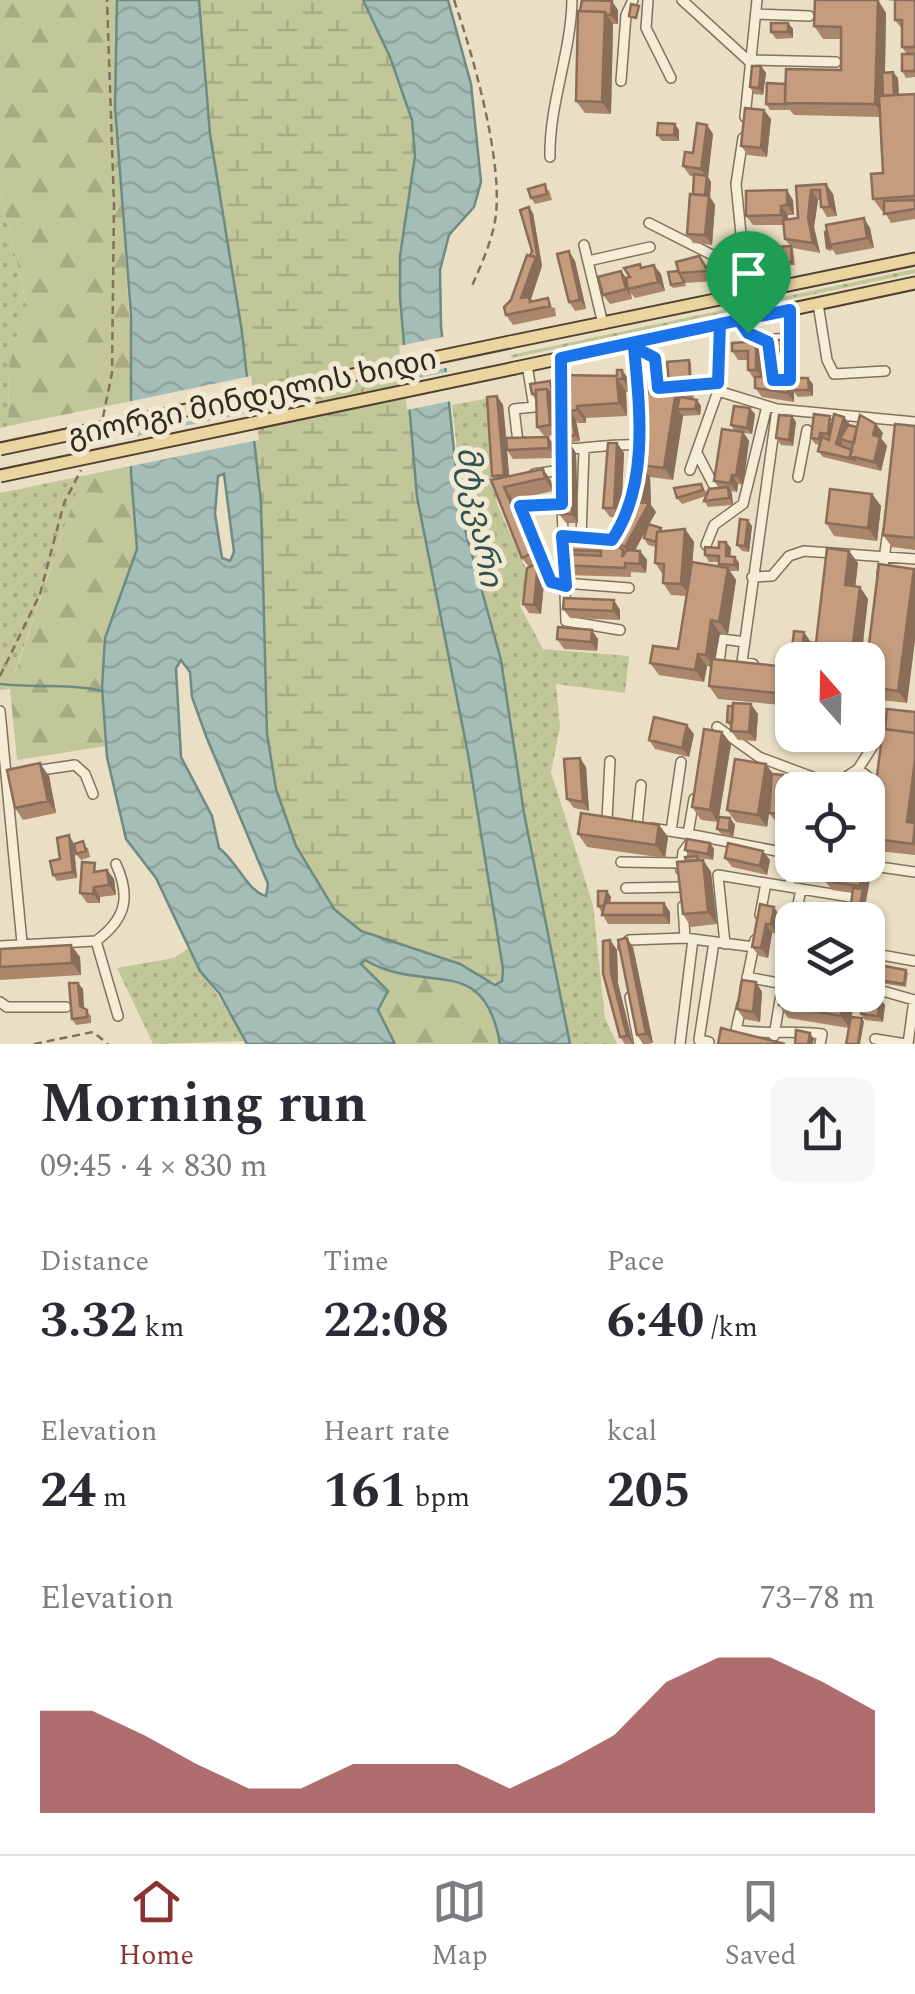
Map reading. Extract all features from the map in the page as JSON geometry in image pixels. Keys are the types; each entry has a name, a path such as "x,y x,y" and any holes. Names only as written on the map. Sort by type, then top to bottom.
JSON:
{"main road":[{"name":"გიორგი მინდელის ხიდი","path":"0,449 915,260"},
{"name":"გიორგი მინდელის ხიდი","path":"0,476 915,284"}],"street":[{"path":"550,156 550,118 572,32 572,0"},
{"path":"621,81 626,15 632,0"},
{"path":"648,0 646,28 671,78"},
{"path":"682,0 752,62 836,62"},
{"path":"747,294 736,184 757,0"},
{"path":"756,14 809,16"},
{"path":"649,223 744,272"},
{"path":"584,246 603,324"},
{"path":"588,261 650,247"},
{"path":"818,304 827,360 834,374 885,371"},
{"path":"768,342 771,378 787,382 792,376 790,310"},
{"path":"739,320 748,333 768,342 791,338"},
{"path":"690,470 718,387 720,324"},
{"path":"634,345 637,460"},
{"path":"634,345 655,358 658,388 718,387 772,407 915,422"},
{"path":"561,358 562,536 569,624 620,630"},
{"path":"521,366 534,407 514,409 518,442 532,442"},
{"path":"618,378 637,376"},
{"path":"562,384 580,382"},
{"path":"706,546 714,525 743,504 772,407"},
{"path":"758,665 742,662 772,407"},
{"path":"798,477 807,430"},
{"path":"546,442 584,448 601,442 638,444"},
{"path":"581,538 584,448"},
{"path":"696,453 714,488"},
{"path":"522,475 561,470"},
{"path":"562,504 520,506 551,582 629,588"},
{"path":"562,536 612,540 628,516"},
{"path":"880,593 888,524"},
{"path":"752,578 772,576 794,554 834,552 915,559"},
{"path":"832,567 834,552"},
{"path":"719,663 722,639 744,642"},
{"path":"0,711 22,943"},
{"path":"885,714 915,718"},
{"path":"853,772 893,715"},
{"path":"717,727 759,757 796,772"},
{"path":"739,764 742,746"},
{"path":"610,760 602,819 775,851"},
{"path":"671,831 681,762"},
{"path":"7,776 75,765 86,774 93,794"},
{"path":"858,768 862,772"},
{"path":"680,1044 689,939 680,863 693,835 697,777"},
{"path":"637,825 641,786"},
{"path":"621,862 680,863"},
{"path":"0,946 96,941 118,920 126,904 126,886 116,864"},
{"path":"885,868 915,872"},
{"path":"820,1044 822,1034 796,1031 774,1036 736,1030 709,1043 699,1040 720,943 718,875 857,898"},
{"path":"789,888 790,882"},
{"path":"736,1030 766,884"},
{"path":"626,888 682,887"},
{"path":"798,902 801,889"},
{"path":"625,963 626,941 689,939 754,947"},
{"path":"96,941 118,1016"},
{"path":"885,955 915,961"},
{"path":"747,978 775,983"},
{"path":"627,980 640,1044"},
{"path":"875,1039 907,1044 914,1000 885,992"},
{"path":"0,1002 7,1006 66,1008"},
{"path":"774,1036 778,1012"}],"path":[{"path":"103,419 112,374 114,204 107,0"},
{"path":"454,0 474,66 493,162 496,212 472,288"},
{"path":"0,676 40,594 64,503 87,454"},
{"path":"34,1044 93,1032 108,1044"}],"green space":[{"path":"0,0 117,0 115,107 133,372 132,401 8,426 9,365 27,305 0,191"},
{"path":"199,0 363,0 390,57 412,120 415,156 400,256 400,297 417,497 468,754 504,975 499,984 361,931 334,909 296,846 276,789 267,734 261,502 242,332 210,134"},
{"path":"0,191 27,306 9,365 8,426 0,428"},
{"path":"915,269 915,273 512,358 511,355"},
{"path":"490,398 497,504 528,573 520,606 543,649 629,656 625,693 556,684 560,727 551,772 593,905 605,1018 617,1044 570,1044 524,813 501,660 466,533 452,405"},
{"path":"131,466 137,549 105,638 102,687 106,746 17,760 10,689 0,690 0,674 15,674 82,476"},
{"path":"82,476 14,675 0,674 0,493"},
{"path":"190,947 244,1041 153,1044 117,968 174,958"},
{"path":"365,959 409,975 466,985 481,996 492,1015 500,1044 395,1044 378,1010 388,991 361,964"}],"water":[{"path":"117,0 199,0 210,134 242,332 261,502 267,734 276,789 296,846 334,909 361,931 460,964 495,985 502,981 503,969 468,754 417,497 400,297 400,256 415,156 412,120 390,57 363,0 448,0 471,84 481,182 474,207 449,235 440,270 441,326 457,480 466,533 501,660 524,813 570,1044 500,1044 492,1015 481,996 466,986 387,970 365,960 361,964 388,991 378,1010 395,1044 247,1044 219,993 200,971 156,878 126,839 107,757 102,687 105,638 137,549 131,474 131,315 115,107","holes":["224,474 234,552 230,561 222,558 215,514 218,476","181,660 190,672 192,697 206,736 268,884 266,896 253,888 219,848 212,816 181,757 176,668"]}],"pier":[{"path":"447,336 450,367 403,377 399,346"},
{"path":"451,371 456,400 407,410 404,381"},
{"path":"251,376 255,408 127,434 127,402"},
{"path":"255,411 259,440 126,467 127,438"}],"building":[{"path":"582,0 612,1 611,15 580,11"},
{"path":"815,0 878,0 875,104 785,103 786,69 841,70 841,27 814,26"},
{"path":"895,0 915,0 915,47 902,47 902,20 895,20"},
{"path":"631,4 639,6 636,18 629,16"},
{"path":"578,11 605,12 602,102 576,101"},
{"path":"771,23 788,23 788,32 771,32"},
{"path":"902,54 915,54 915,71 902,71"},
{"path":"752,66 761,66 759,88 750,87"},
{"path":"893,72 894,95 883,96 882,73"},
{"path":"767,83 785,84 785,104 766,104"},
{"path":"915,94 915,196 873,199 871,174 883,173 879,96"},
{"path":"745,108 764,110 761,148 741,146"},
{"path":"658,123 675,124 674,135 657,135"},
{"path":"697,123 707,125 701,169 683,166 685,152 693,153"},
{"path":"694,174 707,176 705,195 693,194"},
{"path":"545,184 547,194 531,198 528,189"},
{"path":"826,184 830,207 821,207 820,190 811,190 808,218 813,243 785,239 783,220 798,218 796,186"},
{"path":"787,190 787,205 781,206 781,215 746,216 746,191"},
{"path":"690,194 709,196 705,235 687,234"},
{"path":"915,200 915,209 884,214 884,201"},
{"path":"529,207 538,260 530,256 532,251 520,210"},
{"path":"864,218 867,238 829,245 826,225"},
{"path":"774,242 774,252 757,254 756,243"},
{"path":"791,246 792,262 777,263 776,247"},
{"path":"569,251 580,300 569,302 557,254"},
{"path":"527,255 536,257 521,298 529,297 530,302 548,298 550,306 506,315 504,307 511,300"},
{"path":"699,256 708,271 679,273 676,262"},
{"path":"640,264 641,268 654,265 658,282 628,289 626,278 630,277 624,268"},
{"path":"621,271 626,289 603,295 598,277"},
{"path":"678,271 684,282 671,285 668,272"},
{"path":"756,339 756,370 748,370 748,351 732,351 732,343"},
{"path":"769,340 787,340 787,349 769,349"},
{"path":"785,351 786,361 770,361 770,352"},
{"path":"689,360 690,381 669,383 667,362"},
{"path":"617,370 622,370 623,379 617,379 619,403 577,406 577,410 570,411 569,399 564,400 562,375 617,376"},
{"path":"646,374 647,389 689,386 689,394 638,393 637,375"},
{"path":"755,377 788,377 788,393 755,388"},
{"path":"793,378 808,378 809,390 793,390"},
{"path":"550,381 552,392 536,390 532,394 530,384"},
{"path":"547,389 550,425 537,427 536,390"},
{"path":"676,391 664,468 641,465 642,499 629,499 630,454 635,453 642,402 633,402 634,393"},
{"path":"497,396 504,475 492,476 487,397"},
{"path":"680,397 697,400 695,409 677,409"},
{"path":"734,406 750,408 747,428 731,425"},
{"path":"571,411 575,435 564,437 559,413"},
{"path":"814,414 830,416 828,434 820,433 819,439 811,438"},
{"path":"834,414 844,417 836,444 852,450 853,459 818,451 822,437 829,440"},
{"path":"779,415 792,416 789,440 776,438"},
{"path":"860,415 876,424 873,435 880,437 874,462 850,456"},
{"path":"895,424 915,426 915,538 883,535"},
{"path":"848,425 857,427 854,443 840,439"},
{"path":"722,429 743,432 736,476 732,475 730,483 714,481"},
{"path":"548,437 549,448 507,450 506,438"},
{"path":"570,443 572,514 559,514 558,444"},
{"path":"608,443 617,443 614,508 603,508"},
{"path":"543,469 545,478 504,487 532,553 522,558 491,480"},
{"path":"701,484 703,490 677,498 674,488"},
{"path":"728,487 729,498 704,501 709,489"},
{"path":"830,489 872,494 868,528 826,523"},
{"path":"633,502 649,503 625,547 613,541"},
{"path":"740,519 748,520 745,546 737,545"},
{"path":"648,524 661,528 656,542 644,538"},
{"path":"685,529 681,584 663,583 664,564 655,563 657,532"},
{"path":"563,537 611,542 623,550 622,557 627,550 640,551 640,564 625,563 625,568 560,565 561,554 601,556 601,551 566,550"},
{"path":"719,542 726,542 726,556 735,557 734,565 719,564 719,556 705,555 705,547 719,548"},
{"path":"827,548 849,551 845,585 860,587 853,642 816,642"},
{"path":"692,562 728,568 719,622 711,620 706,655 698,654 695,670 650,663 653,646 678,649"},
{"path":"538,563 534,605 523,604 527,568"},
{"path":"879,564 914,569 898,691 885,689 885,642 869,642"},
{"path":"564,598 614,600 613,611 563,609"},
{"path":"558,627 592,630 591,642 557,639"},
{"path":"794,631 804,632 803,642 793,642"},
{"path":"712,659 775,666 775,693 709,686"},
{"path":"733,703 751,704 749,732 731,731"},
{"path":"728,706 733,706 732,722 727,722"},
{"path":"887,709 915,712 915,733 885,729"},
{"path":"654,717 687,725 682,748 649,740"},
{"path":"704,729 722,732 710,810 692,807"},
{"path":"885,729 915,733 907,822 915,823 913,844 885,840 885,772 877,772 880,752 885,752"},
{"path":"580,758 583,802 567,799 564,759"},
{"path":"735,759 766,764 758,815 727,810"},
{"path":"40,763 48,801 15,808 7,770"},
{"path":"772,774 775,774 775,813 769,813"},
{"path":"581,813 659,825 656,845 578,834"},
{"path":"719,817 730,818 729,831 717,829"},
{"path":"69,835 73,872 53,875 50,861 60,859 57,838"},
{"path":"687,839 710,843 708,854 685,850"},
{"path":"83,841 86,851 76,854 74,844"},
{"path":"728,843 763,851 760,866 725,858"},
{"path":"703,860 708,912 683,914 677,862"},
{"path":"82,862 95,863 94,872 107,870 109,885 94,887 93,894 80,893"},
{"path":"853,888 863,889 861,902 851,902"},
{"path":"598,891 607,891 604,906 598,906"},
{"path":"605,903 664,903 664,915 602,915"},
{"path":"760,904 774,907 761,948 752,947"},
{"path":"627,938 646,1034 637,1035 618,940"},
{"path":"610,940 611,973 627,1036 620,1037 603,973 603,941"},
{"path":"71,945 72,963 0,967 0,949"},
{"path":"885,966 906,970 904,984 885,981"},
{"path":"742,980 756,982 753,1012 737,1009"},
{"path":"69,983 78,983 80,1006 87,1010 87,1017 72,1019"},
{"path":"851,1017 862,1018 858,1044 846,1044"},
{"path":"721,1028 785,1044 718,1044"},
{"path":"796,1030 810,1033 808,1044 795,1044"}],"waterway":[{"path":"0,684 102,691"}],"route":[{"path":"748,333 739,320 634,342 561,358 562,504 520,506 551,582 566,586 562,536 612,540 628,516 635,490 640,405 634,347 655,358 658,388 718,383 720,324 790,310 790,380 773,380 768,342 748,333"}],"water label":[{"name":"მტკვარი","path":"480,516"}]}
